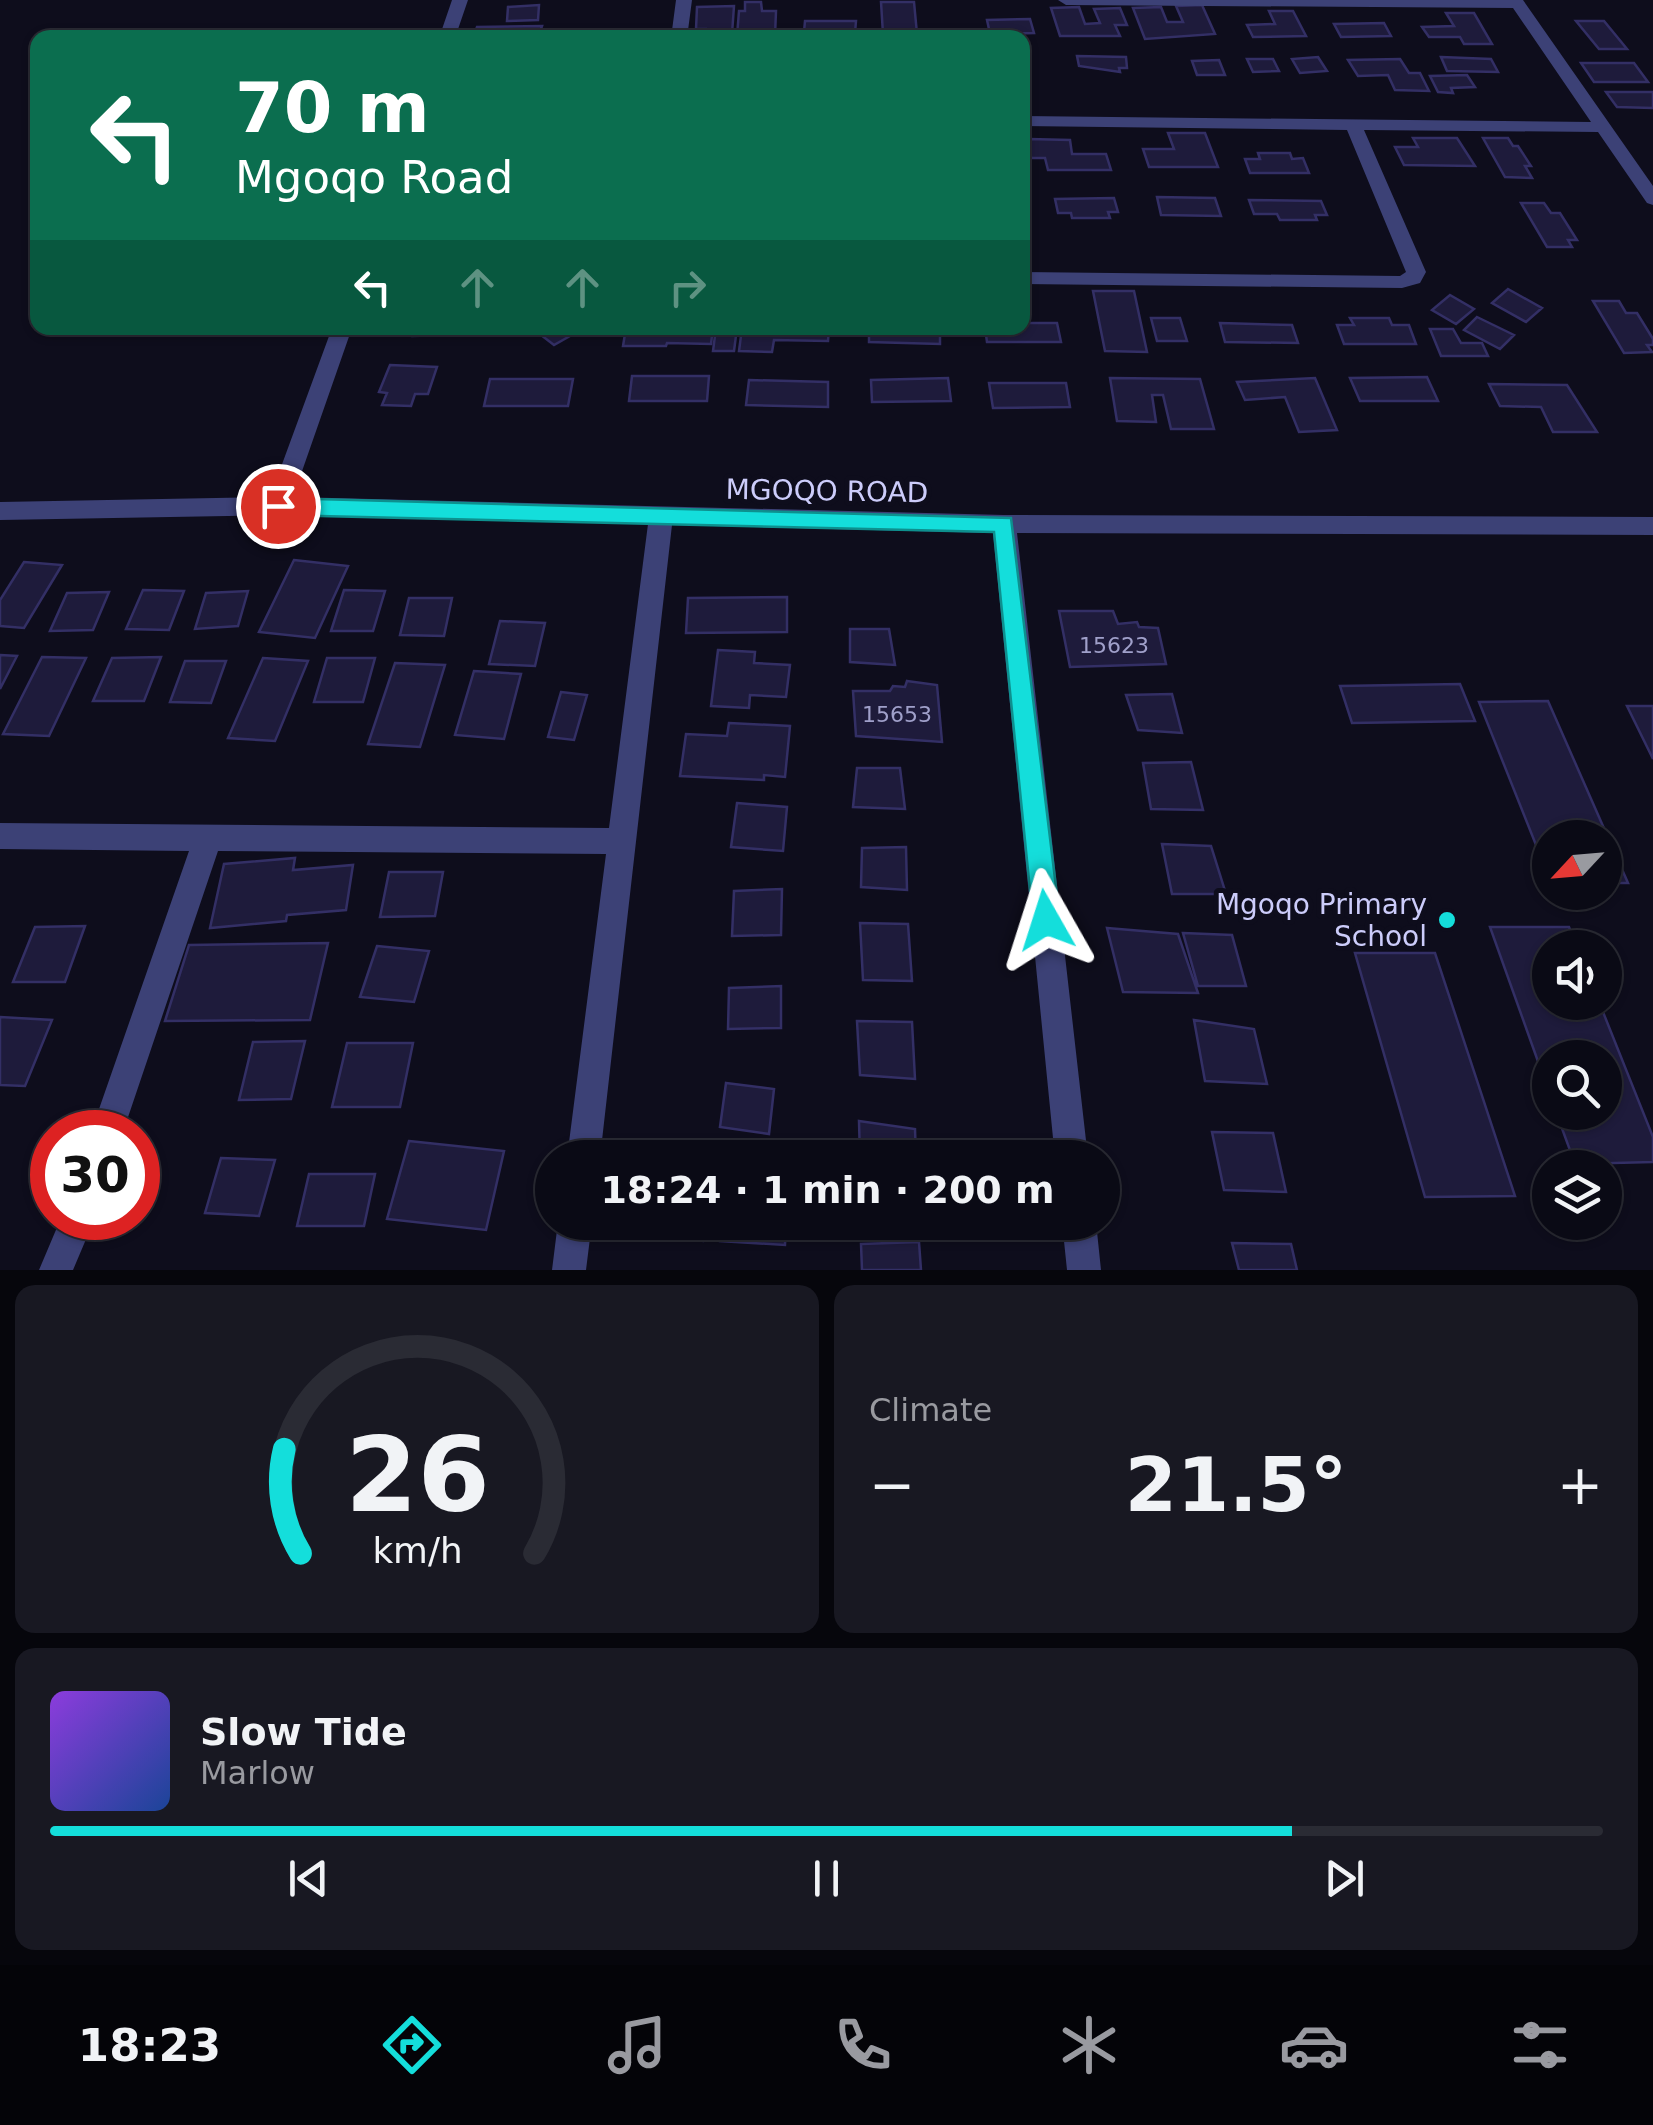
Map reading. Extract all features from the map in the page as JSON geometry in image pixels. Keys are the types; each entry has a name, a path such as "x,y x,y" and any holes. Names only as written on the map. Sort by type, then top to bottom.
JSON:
{"street":[{"path":"450,30 460,0"},
{"path":"680,30 684,0"},
{"path":"1066,0 1516,1 1653,199"},
{"path":"1030,121 1600,126"},
{"path":"1030,278 1402,282 1414,278 1416,272 1353,124"},
{"path":"278,506 339,335"},
{"name":"MGOQO ROAD","path":"0,511 278,506 1004,524 1653,526"},
{"path":"585,1140 661,518"},
{"path":"1004,524 1070,1140"},
{"path":"0,836 622,841"},
{"path":"115,1110 208,838"},
{"path":"56,1270 69,1240"},
{"path":"570,1270 573,1240"},
{"path":"1081,1240 1084,1270"}],"building":[{"path":"745,2 761,2 762,11 776,11 775,30 737,30 739,11 745,11"},
{"path":"881,2 914,2 917,30 883,30"},
{"path":"539,5 538,20 507,21 508,7"},
{"path":"1202,5 1215,34 1145,39 1133,8 1161,7 1167,22 1183,22 1176,6"},
{"path":"734,6 732,30 696,29 697,7"},
{"path":"1079,7 1085,24 1100,23 1094,9 1120,8 1127,25 1115,25 1120,36 1060,36 1051,8"},
{"path":"1269,11 1293,11 1306,36 1253,37 1247,25 1275,24"},
{"path":"1446,13 1474,13 1492,44 1464,44 1460,37 1429,37 1422,27 1454,26"},
{"path":"1030,19 1034,33 989,30 987,20"},
{"path":"805,21 856,21 855,30 804,30"},
{"path":"1576,21 1604,21 1627,49 1599,49"},
{"path":"1384,23 1391,36 1341,37 1334,24"},
{"path":"542,26 541,30 476,30"},
{"path":"1077,56 1126,57 1127,68 1119,68 1120,72 1079,66"},
{"path":"1318,57 1327,71 1300,73 1292,59"},
{"path":"1441,57 1491,59 1498,72 1447,71"},
{"path":"1247,59 1273,59 1279,71 1253,72"},
{"path":"1400,59 1409,73 1420,73 1429,91 1395,90 1388,75 1358,76 1348,60"},
{"path":"1219,60 1225,75 1197,75 1192,61"},
{"path":"1581,63 1634,63 1648,82 1594,82"},
{"path":"1467,75 1475,87 1451,88 1453,93 1438,92 1430,76"},
{"path":"1606,92 1653,92 1653,108 1617,107"},
{"path":"1168,133 1205,133 1218,167 1149,167 1143,149 1174,149"},
{"path":"1413,138 1457,138 1475,166 1404,165 1395,147 1418,147"},
{"path":"1483,138 1508,138 1513,146 1518,146 1531,166 1525,166 1532,178 1505,177"},
{"path":"1030,139 1070,140 1072,154 1106,154 1111,170 1048,170 1045,158 1031,158"},
{"path":"1258,153 1290,153 1292,159 1303,158 1309,173 1250,173 1245,159 1260,159"},
{"path":"1157,197 1215,198 1221,216 1161,215"},
{"path":"1114,198 1118,212 1108,212 1110,218 1072,218 1071,213 1058,213 1055,199"},
{"path":"1249,200 1321,201 1327,215 1315,215 1317,220 1280,220 1277,214 1254,214"},
{"path":"1521,203 1544,203 1551,213 1560,213 1577,240 1568,240 1572,247 1547,247"},
{"path":"1508,289 1542,308 1526,322 1492,303"},
{"path":"1093,291 1134,291 1147,352 1105,351"},
{"path":"1450,295 1474,309 1456,324 1432,310"},
{"path":"1593,301 1619,301 1626,313 1637,313 1653,339 1653,345 1647,345 1652,352 1624,353"},
{"path":"1477,317 1514,335 1500,349 1464,330"},
{"path":"1151,318 1180,318 1187,341 1157,341"},
{"path":"1350,318 1389,318 1392,325 1409,325 1416,344 1344,344 1337,325 1354,325"},
{"path":"1030,323 1057,323 1061,342 987,342 986,335 1030,335"},
{"path":"1220,323 1292,325 1298,343 1225,342"},
{"path":"1430,329 1453,329 1461,343 1482,343 1488,356 1441,356"},
{"path":"541,335 572,335 554,345"},
{"path":"625,335 712,335 711,344 623,346"},
{"path":"715,335 736,335 734,351 713,351"},
{"path":"741,335 828,335 828,341 774,340 772,352 739,351"},
{"path":"869,335 940,335 940,344 869,342"},
{"path":"390,365 437,367 428,394 415,394 411,406 382,405 387,393 379,392"},
{"path":"632,376 709,376 707,401 629,401"},
{"path":"1427,377 1438,401 1360,401 1350,378"},
{"path":"948,378 951,401 872,402 871,380"},
{"path":"1110,378 1200,379 1214,429 1171,429 1163,395 1152,395 1156,422 1117,421"},
{"path":"1315,378 1337,430 1299,432 1285,397 1245,400 1237,382"},
{"path":"490,379 573,379 568,406 484,406"},
{"path":"749,380 828,382 828,407 746,405"},
{"path":"989,383 1066,383 1070,407 993,408"},
{"path":"1489,384 1567,385 1597,432 1553,432 1541,407 1500,406"},
{"path":"294,560 348,566 315,638 259,632"},
{"path":"24,562 62,565 24,628 0,626 0,600"},
{"path":"143,590 184,591 169,630 126,629"},
{"path":"344,590 385,591 373,631 331,631"},
{"path":"248,591 238,626 195,629 206,593"},
{"path":"109,592 93,630 50,631 67,593"},
{"path":"787,597 787,632 686,633 688,598"},
{"path":"409,598 452,598 444,636 400,635"},
{"path":"1059,611 1113,611 1118,624 1137,622 1139,627 1158,628 1166,664 1070,667"},
{"path":"500,621 545,623 535,666 489,664"},
{"path":"850,629 889,629 895,665 850,662"},
{"path":"718,650 755,652 754,663 790,665 786,697 750,695 749,708 711,706"},
{"path":"0,655 17,656 0,689"},
{"path":"42,657 86,658 49,736 3,734"},
{"path":"161,657 144,701 93,701 112,658"},
{"path":"263,658 308,661 275,741 228,738"},
{"path":"327,658 375,658 363,702 314,702"},
{"path":"185,661 226,661 211,703 170,702"},
{"path":"395,663 445,665 420,747 368,744"},
{"path":"474,671 521,674 504,739 455,735"},
{"path":"907,681 937,685 942,742 856,736 853,691 890,691 893,686 905,687"},
{"path":"1460,684 1475,721 1352,723 1340,686"},
{"path":"561,692 587,695 574,740 548,737"},
{"path":"1172,694 1182,733 1138,730 1126,695"},
{"path":"1548,701 1600,820 1532,820 1532,835 1479,702"},
{"path":"1627,706 1653,706 1653,759"},
{"path":"729,723 790,726 785,777 764,775 764,780 680,776 686,734 727,736"},
{"path":"1191,762 1203,810 1151,809 1143,763"},
{"path":"857,768 900,768 905,809 853,807"},
{"path":"737,803 787,807 783,851 731,847"},
{"path":"1162,844 1211,846 1226,894 1172,894"},
{"path":"906,847 907,890 861,887 862,848"},
{"path":"295,858 293,870 353,865 346,910 287,915 286,921 210,928 224,864"},
{"path":"389,872 443,872 435,916 380,917"},
{"path":"782,889 781,935 732,936 734,891"},
{"path":"860,923 908,924 912,981 863,980"},
{"path":"85,926 65,982 13,982 35,927"},
{"path":"1490,927 1569,927 1570,930 1532,930 1532,1020 1606,1020 1614,1040 1532,1040 1532,1045"},
{"path":"1107,928 1178,934 1198,993 1123,992"},
{"path":"1183,933 1232,935 1246,986 1198,986"},
{"path":"328,943 310,1020 165,1021 189,945"},
{"path":"377,946 429,951 414,1002 360,997"},
{"path":"1355,953 1435,953 1515,1196 1425,1197"},
{"path":"781,986 781,1028 728,1029 729,988"},
{"path":"0,1017 52,1020 25,1086 0,1085"},
{"path":"1194,1020 1254,1029 1267,1084 1205,1081"},
{"path":"857,1021 912,1022 915,1079 860,1075"},
{"path":"305,1041 291,1099 239,1100 253,1042"},
{"path":"347,1043 413,1043 400,1107 332,1107"},
{"path":"1622,1060 1653,1137 1653,1162 1622,1163 1622,1150 1570,1150 1563,1130 1622,1130"},
{"path":"726,1083 774,1089 769,1134 720,1127"},
{"path":"859,1121 915,1129 915,1140 860,1140"},
{"path":"1212,1132 1273,1133 1286,1192 1224,1190"},
{"path":"409,1141 504,1151 486,1230 387,1219"},
{"path":"221,1158 275,1160 259,1216 205,1213"},
{"path":"309,1174 375,1174 364,1226 297,1226"},
{"path":"720,1240 785,1240 785,1245"},
{"path":"919,1242 921,1270 862,1270 861,1244"},
{"path":"1232,1243 1291,1244 1297,1270 1239,1270"}],"place":[{"name":"Mgoqo Primary School","path":"1447,920"}],"route":[{"path":"278,506 1004,524 1046,920"}]}
